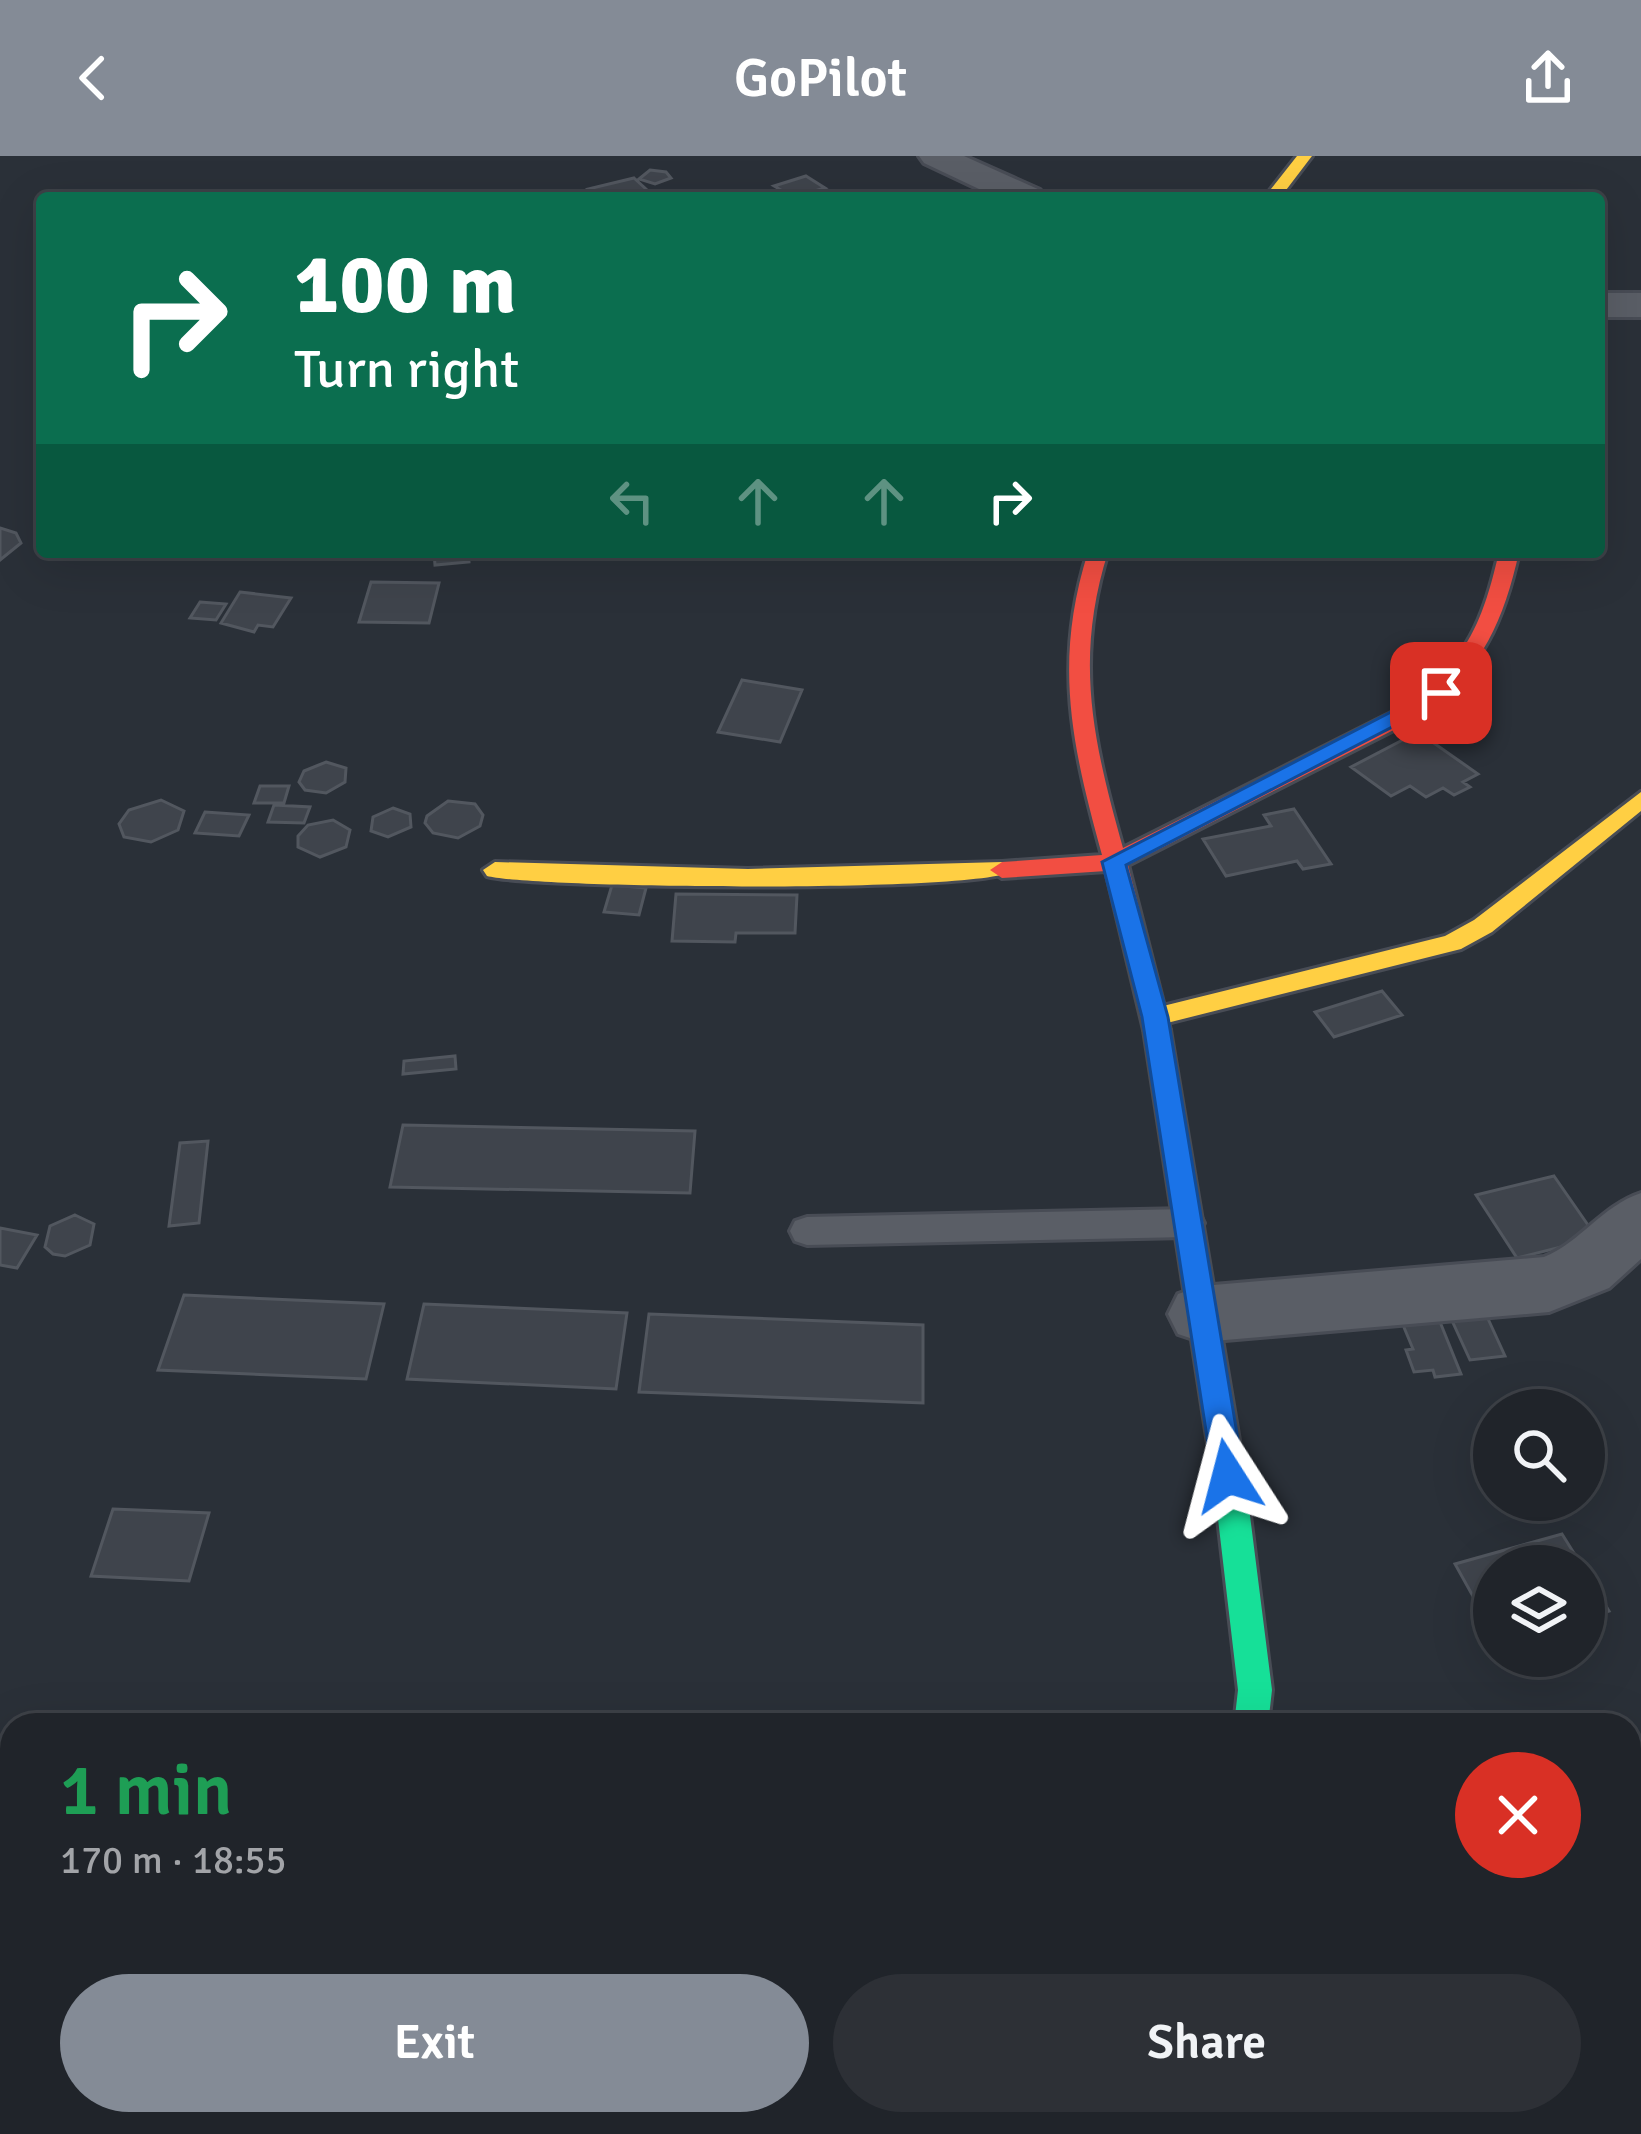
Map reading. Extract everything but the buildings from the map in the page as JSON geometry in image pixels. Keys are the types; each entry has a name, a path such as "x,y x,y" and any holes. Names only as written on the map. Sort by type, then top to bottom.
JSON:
{"street":[{"path":"936,156 1014,192"},
{"path":"1268,192 1305,156"},
{"path":"1605,305 1641,305"},
{"path":"1096,558 1078,618 1090,749 1155,1017 1255,1690 1252,1713"},
{"path":"495,870 679,880 885,878 1114,862 1419,708 1463,677 1488,639 1508,558"},
{"path":"1155,1017 1452,943 1483,926 1641,799"},
{"path":"1202,1314 1549,1284 1585,1269 1641,1219"}],"lane":[{"path":"807,1231 1187,1222"}],"traffic: fast":[{"path":"1157,1030 1229,1476 1255,1690 1252,1713"}],"traffic: slow":[{"path":"1277,192 1305,156"},
{"path":"1155,1017 1452,943 1483,926 1641,799"},
{"path":"495,870 748,878 1002,870"}],"traffic: jam":[{"path":"1096,558 1079,623 1084,725 1157,1030"},
{"path":"1002,870 1114,862 1419,708 1457,674 1482,640 1508,558"}],"route":[{"path":"1228,1476 1155,1017 1114,862 1441,693"}]}
